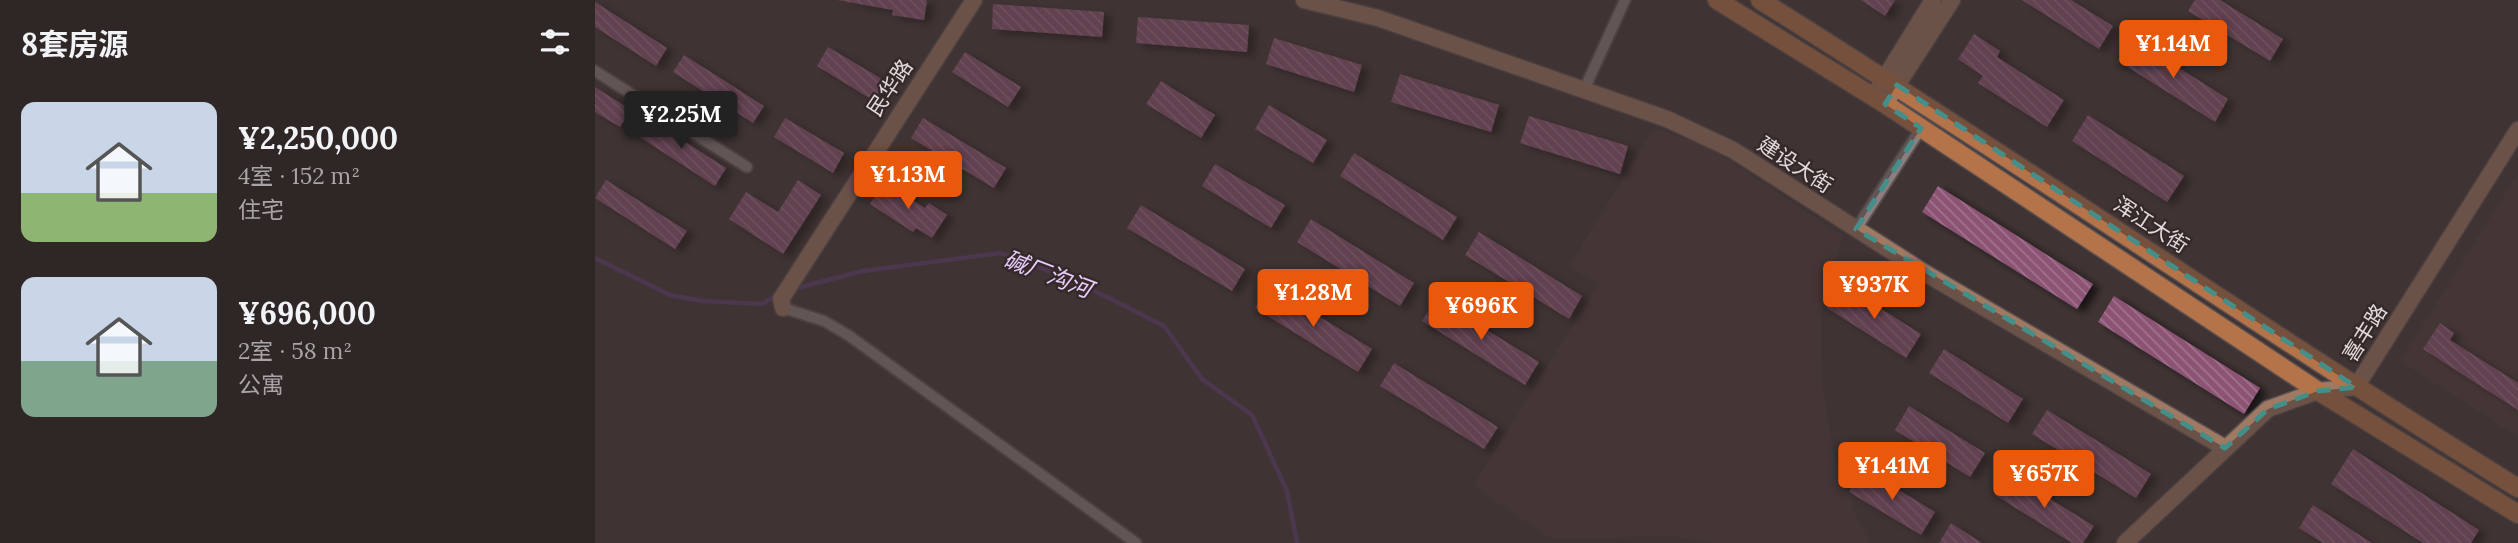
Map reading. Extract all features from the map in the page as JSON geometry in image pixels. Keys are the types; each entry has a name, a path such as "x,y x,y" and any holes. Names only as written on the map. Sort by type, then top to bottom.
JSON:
{"main road":[{"path":"1717,0 1879,100 2318,391 2518,514"},
{"name":"浑江大街","path":"1760,0 1891,81 2356,387 2518,488"}],"street":[{"name":"民华路","path":"782,303 794,279 974,0"},
{"name":"建设大街","path":"1304,0 1378,18 1583,92 1667,118 1733,150 1942,283 2225,448"},
{"path":"1583,92 1625,0"},
{"path":"1891,81 1933,0"},
{"path":"1879,100 1952,0"},
{"path":"595,71 747,167"},
{"path":"1856,229 1921,128"},
{"name":"喜丰路","path":"2133,541 2225,448 2268,409 2318,391 2356,387 2518,130"},
{"path":"782,303 824,321 848,335 1136,543"}],"highlighted area":[{"path":"1897,85 2356,387 2318,391 2268,409 2225,448 1856,229 1921,128 1885,104"}],"shaded area":[{"path":"1654,128 1707,146 1843,236 1821,314 1822,380 1833,451 1856,516 1871,543 1712,543 1672,536 1552,539 1473,486 1598,284 1569,266"},
{"path":"2518,173 2518,437 2400,361"}],"building":[{"path":"837,0 927,0 924,20 892,15 893,10"},
{"path":"1861,0 1895,0 1885,16"},
{"path":"2022,0 2071,0 2113,26 2099,49"},
{"path":"2195,0 2220,0 2283,39 2270,61 2188,11"},
{"path":"595,2 667,48 656,66 595,27"},
{"path":"993,4 1104,12 1102,37 992,29"},
{"path":"1138,17 1249,25 1247,52 1136,43"},
{"path":"1974,34 2000,51 1997,57 2064,100 2047,127 1978,83 1983,76 1958,59"},
{"path":"1274,38 1362,65 1354,92 1266,64"},
{"path":"2132,38 2228,99 2215,122 2118,61"},
{"path":"828,47 887,82 876,102 817,66"},
{"path":"965,52 1021,87 1008,107 952,72"},
{"path":"684,55 764,106 753,123 673,72"},
{"path":"1400,74 1499,105 1491,132 1391,102"},
{"path":"1161,81 1215,115 1201,138 1146,104"},
{"path":"595,87 631,110 620,127 595,112"},
{"path":"1269,105 1327,140 1313,163 1255,129"},
{"path":"2088,115 2184,176 2167,202 2072,141"},
{"path":"1529,116 1628,146 1620,174 1520,143"},
{"path":"646,117 726,168 715,186 635,134"},
{"path":"785,118 844,153 833,173 774,137"},
{"path":"923,118 1006,168 994,188 911,138"},
{"path":"1354,153 1457,217 1443,240 1340,176"},
{"path":"1215,164 1285,205 1271,228 1202,186"},
{"path":"606,180 687,231 675,249 595,198"},
{"path":"798,180 821,195 783,254 729,219 746,192 778,212"},
{"path":"884,181 925,208 929,203 947,215 932,238 916,228 913,232 870,204"},
{"path":"1938,186 2093,284 2077,309 1922,212"},
{"path":"1141,205 1245,269 1232,291 1127,228"},
{"path":"1311,219 1414,283 1400,306 1297,242"},
{"path":"1479,232 1582,296 1569,319 1465,255"},
{"path":"1842,284 1921,334 1906,358 1827,308"},
{"path":"1268,285 1372,349 1358,372 1255,308"},
{"path":"2114,296 2260,388 2244,414 2098,322"},
{"path":"1436,299 1539,362 1525,385 1422,321"},
{"path":"2440,323 2454,333 2450,340 2518,383 2518,410 2423,349"},
{"path":"1944,349 2023,399 2008,423 1929,373"},
{"path":"1394,363 1498,427 1484,449 1380,386"},
{"path":"1909,406 1985,453 1970,477 1895,430"},
{"path":"2047,410 2151,474 2136,498 2032,434"},
{"path":"2353,449 2479,530 2471,543 2423,543 2331,484"},
{"path":"1863,468 1935,512 1921,535 1849,492"},
{"path":"2008,473 2094,526 2083,543 2072,543 1995,495"},
{"path":"2313,505 2372,543 2323,543 2299,528"},
{"path":"1951,523 1982,543 1939,543"}],"waterway":[{"name":"碱厂沟河","path":"793,289 863,271 1001,253 1070,279 1127,307 1164,326 1202,379 1252,415 1287,491 1297,543"},
{"name":"碱厂沟河","path":"595,258 670,295 703,301 763,304 781,291"}]}
